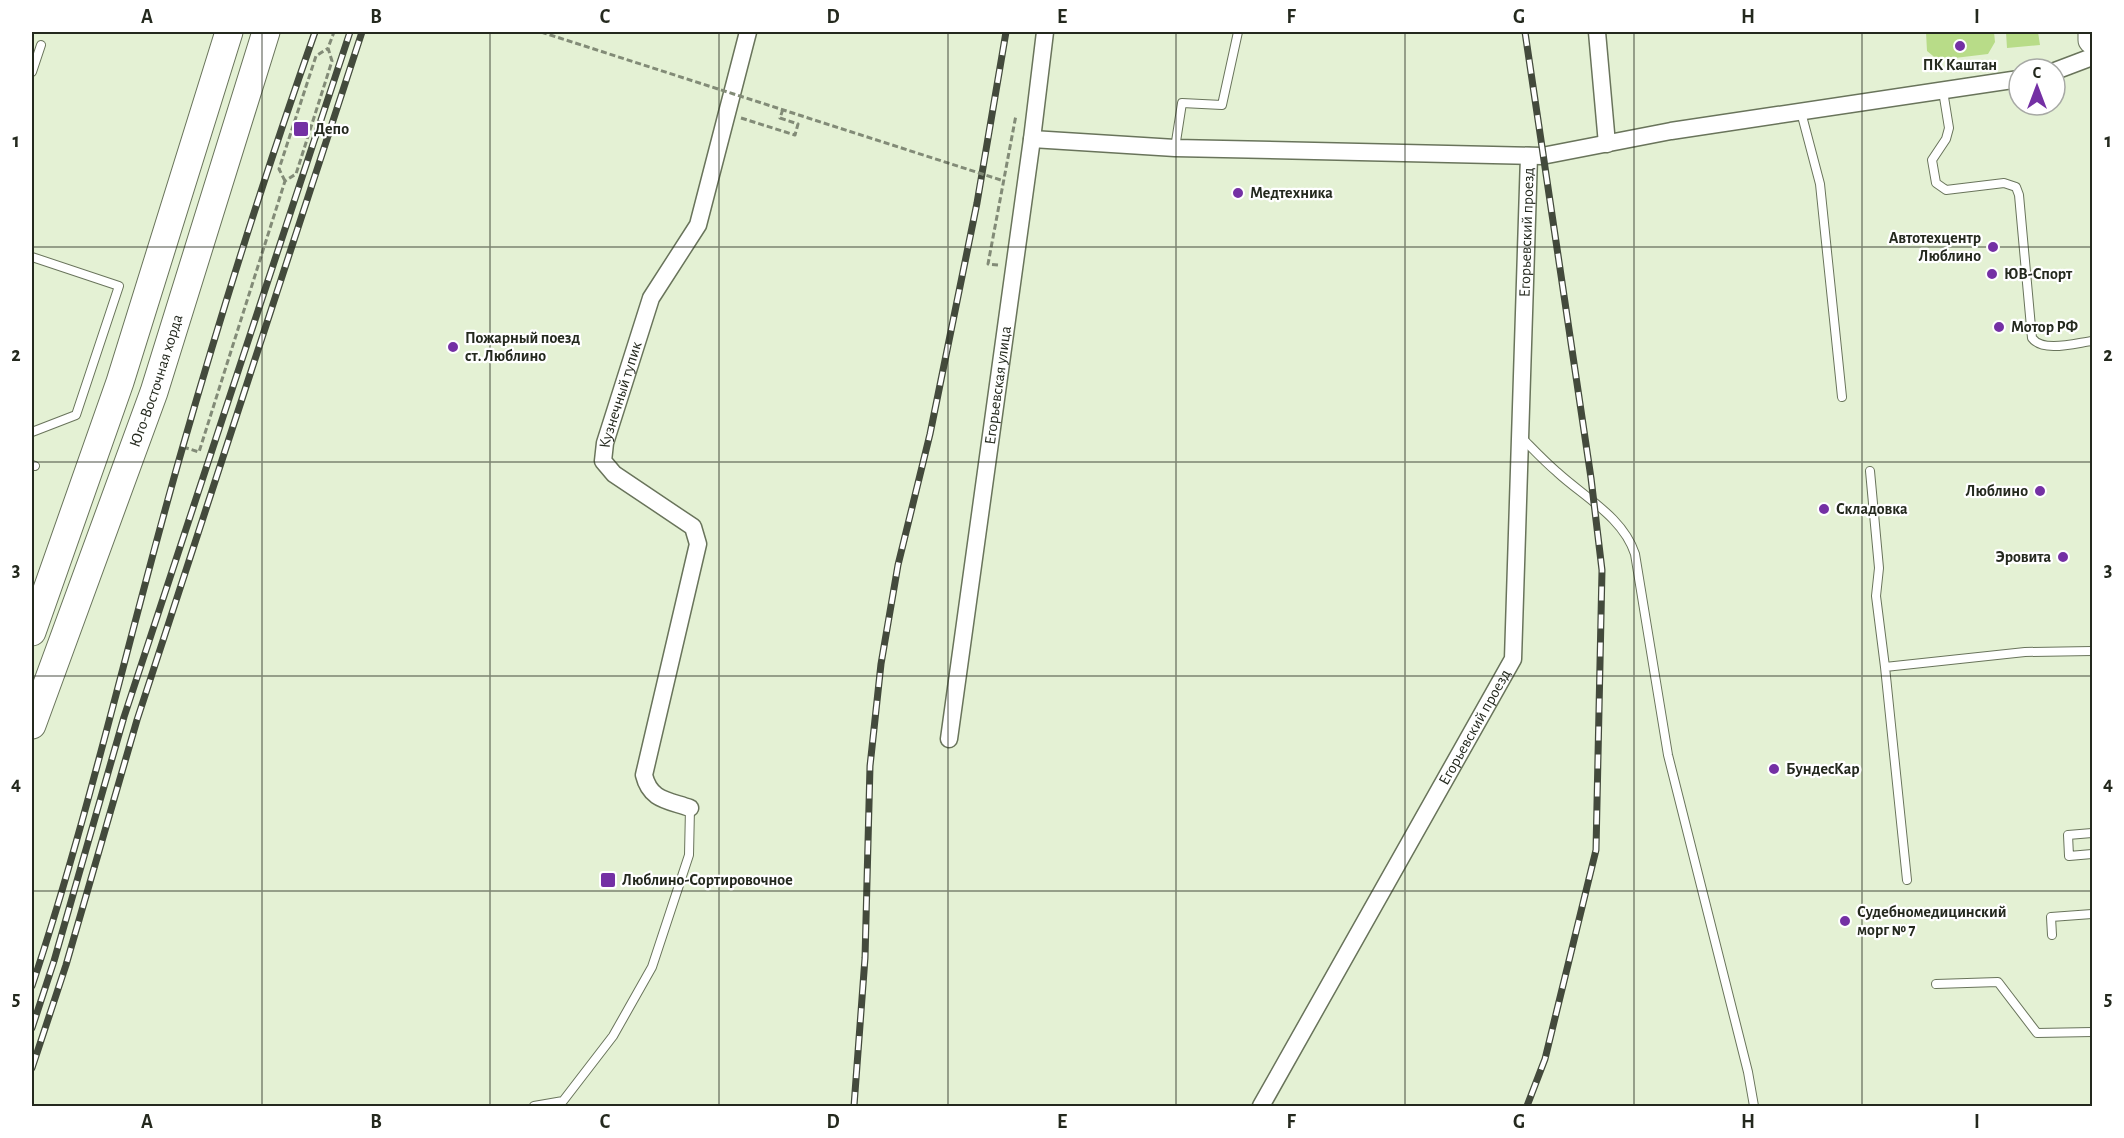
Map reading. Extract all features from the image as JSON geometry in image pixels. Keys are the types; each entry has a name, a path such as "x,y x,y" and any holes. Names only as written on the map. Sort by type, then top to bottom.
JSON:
{"main road":[{"name":"Юго-Восточная хорда","path":"32,632 120,382 230,32"},
{"name":"Юго-Восточная хорда","path":"32,725 154,392 266,32"},
{"path":"2092,32 2092,40"}],"street":[{"name":"Кузнечный тупик","path":"690,808 657,796 647,789 644,775 698,544 693,527 614,474 603,461 605,443 651,298 698,225 748,32"},
{"name":"Егорьевская улица","path":"949,739 1045,32"},
{"path":"1597,32 1606,144"},
{"path":"2067,66 2092,57"},
{"name":"Егорьевский проезд","path":"1032,140 1175,148 1528,156 1671,131 2007,81"},
{"name":"Егорьевский проезд","path":"1261,1107 1513,659 1528,156"}],"lane":[{"path":"1175,148 1182,104 1222,105 1238,32"},
{"path":"32,72 41,45"},
{"path":"1943,91 1949,128 1946,139 1932,160 1936,183 1946,190 2004,183 2016,188 2019,195 2032,338 2042,346 2092,341"},
{"path":"1801,112 1820,184 1842,397"},
{"path":"32,257 119,286 76,415 32,432"},
{"path":"1520,436 1556,472 1620,526 1630,539 1635,554 1668,755 1748,1072 1754,1107"},
{"path":"1870,471 1879,568 1876,596 1907,880"},
{"path":"1885,667 2025,652 2092,651"},
{"path":"534,1107 563,1101 613,1036 652,967 689,855 690,808"},
{"path":"2092,833 2068,835 2069,856 2092,854"},
{"path":"2052,935 2051,917 2092,914"},
{"path":"1936,984 1998,982 2037,1034 2092,1032"}],"path":[{"path":"285,181 279,169 316,56 328,48 334,32"},
{"path":"541,32 1004,181"},
{"path":"183,447 199,452 285,181 296,174 332,62 328,48"},
{"path":"736,117 795,135 798,124 780,118 783,110"},
{"path":"988,264 1017,112"},
{"path":"292,130 308,135"}],"green space":[{"name":"ПК Каштан","path":"1926,32 1994,32 1995,42 1988,54 1938,60 1927,51"},
{"path":"2006,32 2038,32 2040,45 2007,48"}],"railway":[{"path":"32,986 92,785 198,394 263,186 315,32"},
{"path":"32,1028 54,961 124,717 350,32"},
{"path":"32,1068 66,965 137,720 362,32"},
{"path":"854,1106 865,958 870,766 881,664 898,565 930,434 977,203 1006,32"},
{"path":"1525,32 1591,478 1602,570 1596,850 1545,1059 1527,1106"}],"place":[{"name":"ПК Каштан","path":"1960,46"},
{"name":"Депо","path":"301,129"},
{"name":"Медтехника","path":"1238,193"},
{"name":"Автотехцентр Люблино","path":"1993,247"},
{"name":"ЮВ-Спорт","path":"1992,274"},
{"name":"Мотор РФ","path":"1999,327"},
{"name":"Пожарный поезд ст. Люблино","path":"453,347"},
{"name":"Люблино","path":"2040,491"},
{"name":"Складовка","path":"1824,509"},
{"name":"Эровита","path":"2063,557"},
{"name":"БундесКар","path":"1774,769"},
{"name":"Люблино-Сортировочное","path":"608,880"},
{"name":"Судебномедицинский морг № 7","path":"1845,921"}]}
